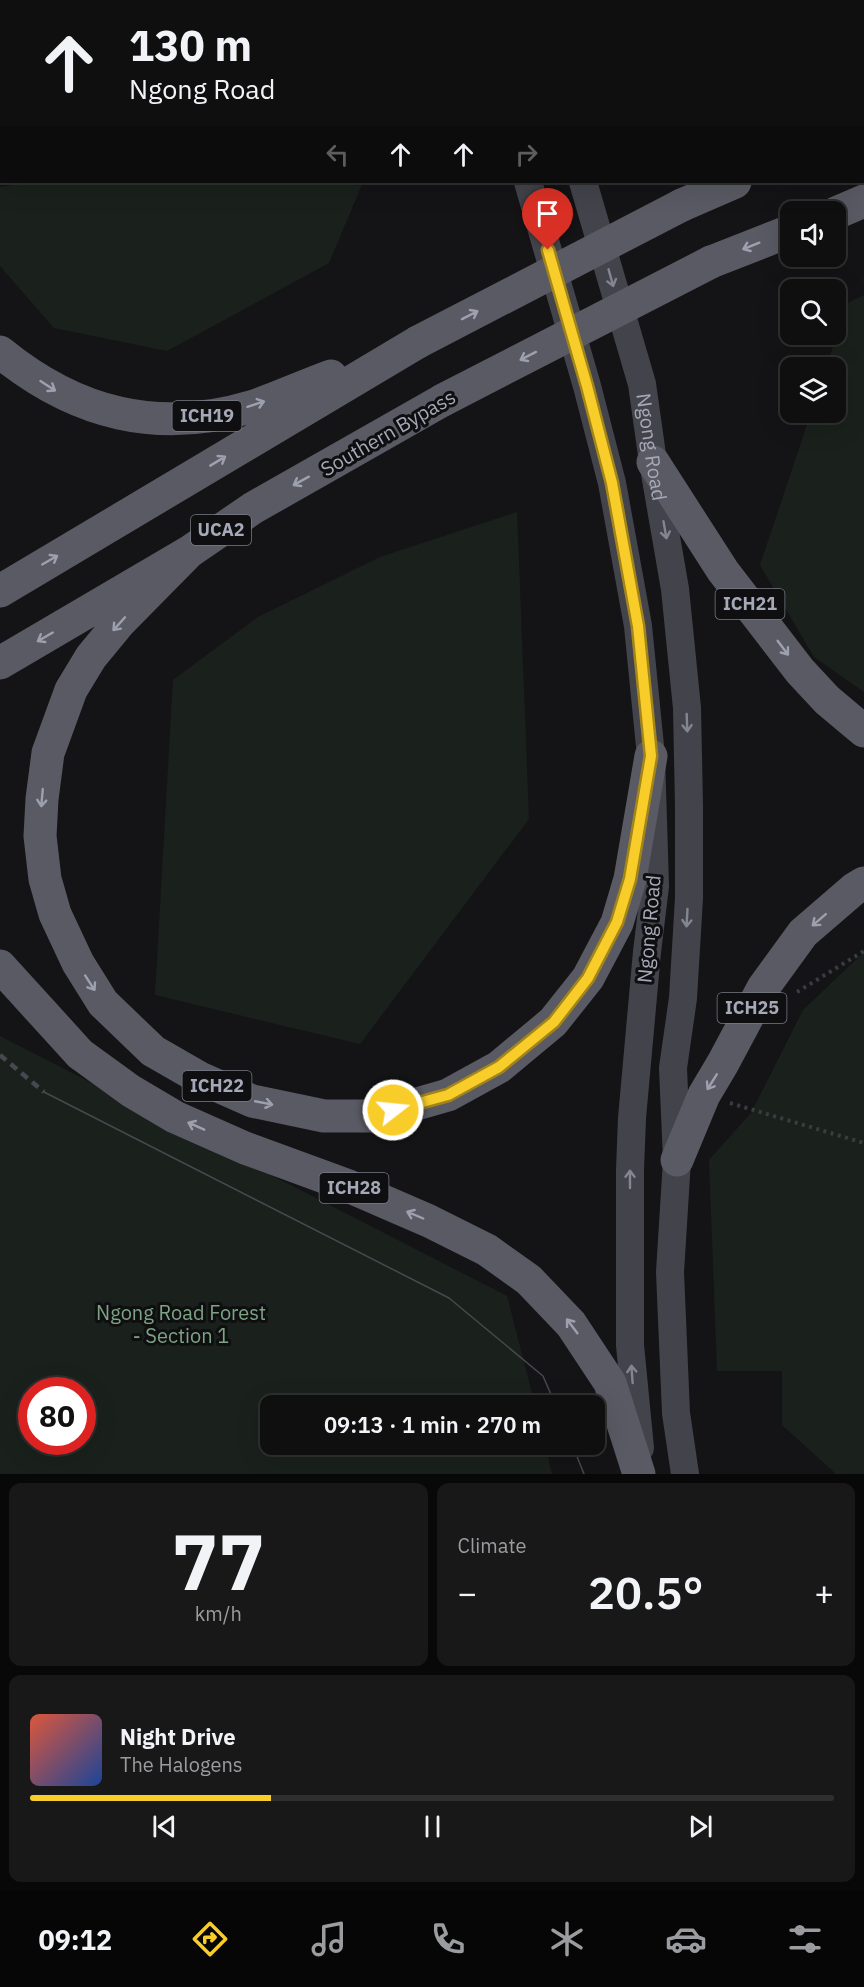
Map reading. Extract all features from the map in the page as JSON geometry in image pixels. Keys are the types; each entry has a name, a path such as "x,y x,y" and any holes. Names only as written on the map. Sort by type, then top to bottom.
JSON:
{"highway":[{"path":"0,591 418,342 682,205 733,183"},
{"path":"846,209 864,201"},
{"name":"Southern Bypass","path":"0,663 189,552 253,508 443,400 711,262 780,235"},
{"name":"ICH19","path":"0,352 57,392 98,409 147,418 179,419 216,415 254,405 418,342"},
{"name":"ICH21","path":"653,462 723,571 800,671 827,700 864,731"},
{"name":"ICH22","path":"189,552 119,623 91,657 71,690 48,753 40,836 45,879 55,914 78,963 103,1003 153,1051 200,1078 252,1101 324,1116 375,1116 448,1095 499,1067 554,1022 588,978 617,922 630,879 651,756"},
{"name":"ICH25","path":"677,1160 704,1095 763,988 803,933 864,883"},
{"name":"ICH28","path":"0,966 80,1054 131,1091 175,1118 245,1148 346,1185 429,1221 487,1250 529,1280 571,1324 610,1383 641,1474"}],"main road":[{"name":"Ngong Road","path":"528,183 587,386 612,483 638,626 651,756 655,886 632,1118 630,1170 630,1345 641,1474"},
{"name":"Ngong Road","path":"583,183 642,384 675,589 687,708 688,898 683,998 673,1068 677,1160 670,1272 676,1413 686,1474"}],"path":[{"path":"794,994 864,951"},
{"path":"704,1095 864,1143"}],"green space":[{"path":"26,183 363,183 329,263 167,351 54,328 0,266 0,187"},
{"path":"864,295 864,692 814,657 760,565 808,423 846,423 846,357 829,357 834,345 846,345 848,303"},
{"path":"517,512 529,819 360,1044 155,995 173,680 258,617 380,557"},
{"path":"864,952 864,1474 836,1474 782,1425 782,1371 717,1371 709,1160 751,1113 803,1010"},
{"name":"Ngong Road Forest - Section 1","path":"0,1036 507,1296 532,1395 260,1395 260,1455 547,1455 552,1474 0,1474"}],"tram line":[{"path":"44,1092 449,1298 543,1376 551,1395"},
{"path":"576,1455 584,1474"}],"railway":[{"path":"0,1055 44,1092"}],"route":[{"path":"393,1110 448,1095 499,1067 554,1022 588,978 617,922 630,879 651,756 638,626 612,483 548,250"}]}
